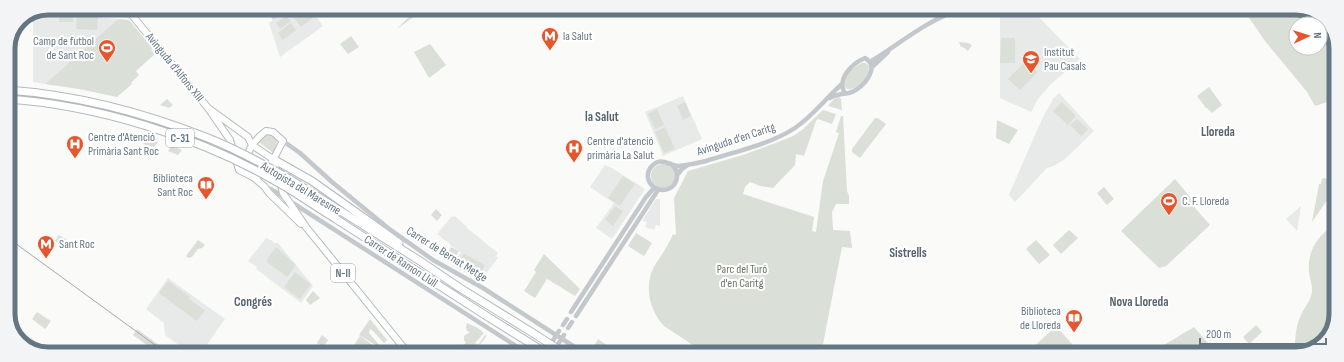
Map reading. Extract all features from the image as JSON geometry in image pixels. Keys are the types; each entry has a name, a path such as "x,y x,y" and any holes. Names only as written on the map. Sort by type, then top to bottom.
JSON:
{"highway":[{"name":"Autopista del Maresme","path":"15,91 59,96 99,104 156,119 210,139 248,156 417,259 460,288 554,347"},
{"name":"Autopista del Maresme","path":"15,100 59,106 141,124 209,148 276,181 537,347"},
{"path":"273,158 370,222 417,259"}],"main road":[{"name":"Avinguda d'Alfons XIII","path":"132,15 208,108 230,140 239,170"},
{"name":"Avinguda d'Alfons XIII","path":"208,108 248,137 252,145"},
{"path":"239,170 252,145 266,131 271,131 283,141 265,172 253,177"},
{"path":"248,137 260,136"},
{"path":"252,145 273,158"},
{"name":"N-II","path":"273,158 281,187 286,198 306,228 403,347"},
{"name":"N-II","path":"239,170 253,177 264,186 269,193 306,228"}],"street":[{"path":"871,64 893,48 946,15"},
{"name":"Avinguda d'en Caritg","path":"672,164 677,166 704,161 778,138 795,128 825,101 842,84 845,76 855,63 864,58 871,64 871,72 865,83 856,90 849,93 844,92 825,101"},
{"path":"842,84 844,92"},
{"name":"Carrer de Bernat Metge","path":"283,141 300,153 385,226 433,260 483,288 556,336 563,337 576,347"},
{"path":"660,161 672,164 675,167 677,175 676,182 671,188 665,190 656,189 648,179 648,174 652,166 660,161"},
{"name":"Avinguda d'en Caritg","path":"677,175 682,169 690,164"},
{"name":"Carrer de Ramon Llull","path":"264,186 286,198 517,347"},
{"path":"571,312 646,198 656,189"},
{"path":"576,316 656,189"},
{"path":"563,325 567,319"},
{"path":"568,328 572,322"},
{"path":"550,347 559,331"},
{"path":"556,347 563,337"}],"shaded area":[{"path":"48,15 118,19 45,84 33,82 33,19"},
{"path":"280,15 315,15 323,26 280,57 269,23"},
{"name":"Institut Pau Casals","path":"1000,15 1037,15 1080,59 1050,85 1038,99 1031,112 1000,98"},
{"path":"1059,93 1094,131 1065,159 1054,166 1047,168 1015,202 1009,195 1011,190 1042,119 1053,99"},
{"path":"683,96 702,139 663,156 645,112"},
{"path":"605,165 645,189 612,239 596,228 614,203 590,187"},
{"path":"656,199 660,199 660,226 656,225 654,230 645,227 647,222 642,221"},
{"path":"1301,206 1297,231 1286,219"},
{"path":"452,216 455,216 467,228 498,253 496,256 498,258 480,281 452,265 461,252 437,234"},
{"path":"266,238 273,241 273,243 278,243 313,286 301,303 256,269 257,267 248,261"},
{"path":"168,278 225,319 205,347 182,347 165,335 164,323 146,309"},
{"path":"19,329 43,346 34,344 23,336"}],"green space":[{"path":"269,15 280,15 273,20"},
{"path":"296,15 311,15 313,18 301,27 293,17"},
{"path":"410,15 416,15 397,29"},
{"path":"1247,15 1304,16 1288,16 1288,56 1328,56 1328,51 1329,101 1315,106 1307,92 1265,41"},
{"path":"59,16 73,16 73,22 59,22"},
{"path":"286,16 291,21 280,29 276,23"},
{"path":"77,17 98,17 97,30 76,29"},
{"name":"Camp de futbol de Sant Roc","path":"118,19 129,20 153,49 151,50 155,54 136,71 139,75 131,83 132,84 117,97 45,84"},
{"path":"291,23 296,30 283,40 278,33"},
{"path":"351,36 359,47 348,54 340,44"},
{"path":"1001,38 1015,38 1015,63 1000,63"},
{"path":"959,42 972,45 968,51 961,47"},
{"path":"430,44 446,65 429,78 414,52"},
{"path":"1026,61 1038,72 1020,90 1008,79"},
{"path":"862,63 866,63 869,66 869,70 865,78 856,87 847,89 845,86 846,78 852,69"},
{"path":"1209,87 1222,105 1212,113 1197,96"},
{"path":"839,97 841,99 842,110 828,106 834,99"},
{"path":"167,99 173,105 169,108 160,105"},
{"path":"685,102 691,116 683,120 677,106"},
{"path":"1062,102 1076,116 1068,125 1053,111"},
{"path":"657,109 664,125 655,129 648,114"},
{"name":"Parc del Turó d'en Caritg","path":"823,110 836,114 832,124 818,119 816,121 804,156 796,154 795,165 773,188 760,186 750,182 745,187 743,194 814,217 812,231 816,232 823,181 839,133 836,132 841,116 843,116 849,204 836,204 832,212 833,230 850,231 852,248 842,247 822,347 696,347 664,326 654,312 649,295 650,278 653,270 673,234 676,235 674,198 688,171 743,155 793,136 802,130"},
{"path":"875,118 878,118 886,124 860,158 852,152 852,149"},
{"path":"1077,119 1088,129 1081,136 1070,125"},
{"path":"997,120 1018,130 1009,144 996,138"},
{"path":"665,127 675,149 664,153 655,132"},
{"path":"126,132 140,136 136,142 122,138"},
{"path":"266,135 272,135 277,140 276,148 273,153 259,142"},
{"path":"147,138 158,142 154,147 143,144"},
{"path":"172,146 182,150 178,155 168,151"},
{"path":"663,164 668,165 674,171 674,181 668,187 663,188 658,187 652,181 651,176 652,171 658,165"},
{"path":"623,176 635,184 620,206 608,198"},
{"path":"1324,178 1329,180 1329,197 1312,222 1319,184 1321,184 1322,179"},
{"name":"C. F. Lloreda","path":"1175,179 1195,203 1195,208 1210,225 1166,266 1159,268 1121,231"},
{"path":"1104,187 1114,199 1107,205 1097,193"},
{"path":"615,206 623,211 613,226 605,220"},
{"path":"436,209 442,215 437,221 431,215"},
{"path":"1329,228 1328,322 1323,332 1316,340 1310,344 1295,347 1296,329 1302,312 1312,293 1309,272 1310,257 1315,244 1323,233"},
{"path":"1069,230 1078,238 1061,254 1053,245"},
{"path":"636,233 652,243 644,256 628,246"},
{"path":"59,235 72,243 67,250 55,241"},
{"path":"198,240 205,245 198,249 192,257 188,258 186,256"},
{"path":"1036,240 1050,255 1039,264 1026,249"},
{"path":"276,247 296,265 287,277 266,261"},
{"path":"451,247 459,251 451,263 444,259"},
{"path":"464,254 485,265 478,278 457,266"},
{"path":"544,254 580,289 575,296 544,277 547,279 535,298 524,291 536,272 534,270"},
{"path":"295,272 311,284 300,299 284,287"},
{"path":"168,281 190,297 189,299 205,310 197,321 159,293"},
{"path":"313,291 320,298 310,305 306,300"},
{"path":"37,312 51,321 45,329 32,319"},
{"path":"370,319 387,340 384,343 370,329 369,333 381,347 378,347 359,335"},
{"path":"467,323 478,328 484,333 475,343 478,345 486,334 486,337 478,347 463,345 466,343 464,336 470,332 467,331"},
{"path":"1256,325 1262,332 1249,344 1243,337"},
{"path":"1056,326 1075,347 1034,347"},
{"path":"1194,327 1208,343 1196,347 1161,347"},
{"path":"137,329 162,347 150,347 133,335"},
{"path":"322,335 328,340 323,347 317,343"},
{"path":"360,336 375,347 353,347"},
{"path":"598,339 608,346 595,347 594,346"}],"tram line":[{"path":"15,243 158,347"}],"place":[{"name":"la Salut","path":"550,51"},
{"name":"Camp de futbol de Sant Roc","path":"107,63"},
{"name":"Institut Pau Casals","path":"1031,74"},
{"name":"Centre d'Atenció Primària Sant Roc","path":"75,159"},
{"name":"Centre d'atenció primària La Salut","path":"574,163"},
{"name":"Biblioteca Sant Roc","path":"206,200"},
{"name":"C. F. Lloreda","path":"1169,216"},
{"name":"Sant Roc","path":"46,259"},
{"name":"Biblioteca de Lloreda","path":"1074,333"}],"district":[{"name":"la Salut","path":"602,116"},
{"name":"Lloreda","path":"1218,131"},
{"name":"Sistrells","path":"908,252"},
{"name":"Congrés","path":"253,301"},
{"name":"Nova Lloreda","path":"1139,301"}]}
